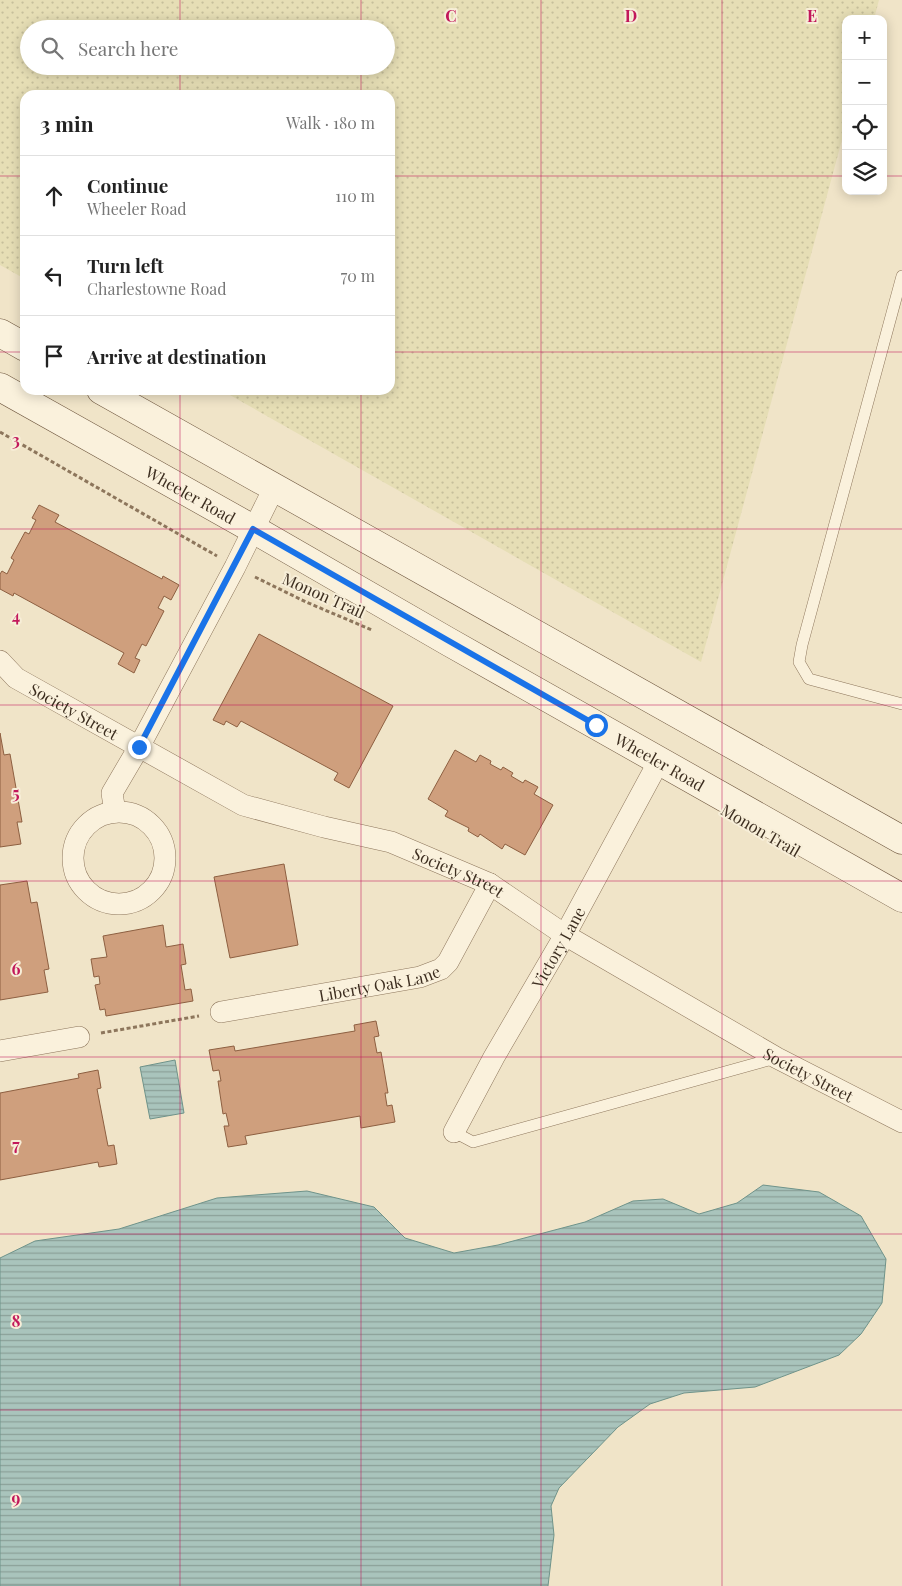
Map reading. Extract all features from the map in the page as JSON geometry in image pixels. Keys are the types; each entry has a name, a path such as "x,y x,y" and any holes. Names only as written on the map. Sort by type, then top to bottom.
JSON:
{"street":[{"path":"0,333 20,344"},
{"name":"Wheeler Road","path":"0,387 902,898"},
{"path":"110,395 902,840"},
{"path":"115,812 112,793 139,747 274,488"},
{"name":"Society Street","path":"0,661 16,678 243,805 324,827 391,842 490,884 565,935 777,1058 902,1122"},
{"name":"Victory Lane","path":"454,1132 526,998 565,935 659,761"},
{"path":"115,812 134,815 150,825 161,840 164,859 160,878 155,886 141,899 122,904 104,902 95,898 81,885 73,867 74,848 88,823 96,818 115,812"},
{"name":"Liberty Oak Lane","path":"221,1012 420,977 435,971 448,962 490,884"},
{"path":"0,1052 79,1037"}],"lane":[{"path":"902,276 799,662 809,679 902,704"},
{"path":"454,1132 473,1142 777,1058"}],"path":[{"name":"Monon Trail","path":"0,432 234,567 379,633"},
{"path":"79,1037 221,1012"}],"shaded area":[{"path":"0,0 879,0 875,15 842,15 842,140 701,662 230,395 395,395 395,90 20,90 20,276 0,265"}],"water":[{"path":"175,1060 184,1113 150,1119 140,1067"},
{"path":"763,1185 819,1192 861,1216 886,1259 882,1303 861,1334 839,1355 755,1387 684,1393 650,1404 618,1427 559,1488 551,1506 554,1535 548,1586 0,1586 0,1258 35,1241 119,1229 217,1198 307,1191 374,1207 405,1238 454,1253 498,1245 585,1222 633,1201 663,1199 699,1214 737,1203"}],"building":[{"path":"39,505 59,515 55,522 162,579 163,576 179,585 171,600 164,596 158,608 164,611 146,646 142,644 135,658 140,660 134,673 118,664 124,653 14,593 13,596 0,589 0,574 2,571 7,574 14,560 11,558 25,532 29,534 36,520 32,518"},
{"path":"259,634 393,706 349,788 334,780 338,773 241,721 237,727 226,721 224,725 213,720"},
{"path":"0,733 4,755 10,754 22,822 17,822 21,844 0,847"},
{"path":"455,750 476,762 480,755 491,761 490,764 501,770 503,767 513,773 511,776 523,783 525,780 538,787 534,794 553,805 525,855 505,844 502,849 480,834 478,837 468,831 469,828 445,816 448,811 428,799"},
{"path":"284,864 298,945 230,958 214,877"},
{"path":"27,881 31,903 37,902 49,969 44,970 48,992 0,1000 0,885"},
{"path":"163,925 166,947 183,944 186,964 181,965 185,990 191,989 193,1001 106,1016 105,1009 100,1010 95,985 100,984 99,976 94,977 91,959 107,957 103,936"},
{"path":"376,1021 379,1036 374,1037 377,1053 381,1052 388,1093 385,1093 387,1106 392,1105 395,1122 361,1128 360,1116 245,1136 247,1144 228,1147 224,1126 229,1126 226,1113 223,1114 218,1081 221,1081 219,1070 213,1071 209,1050 234,1046 235,1051 355,1031 354,1025"},
{"path":"98,1070 101,1088 97,1089 108,1146 114,1145 117,1164 99,1167 98,1162 0,1180 0,1093 79,1078 78,1074"}],"route":[{"path":"139,747 253,529 596,725"}]}
